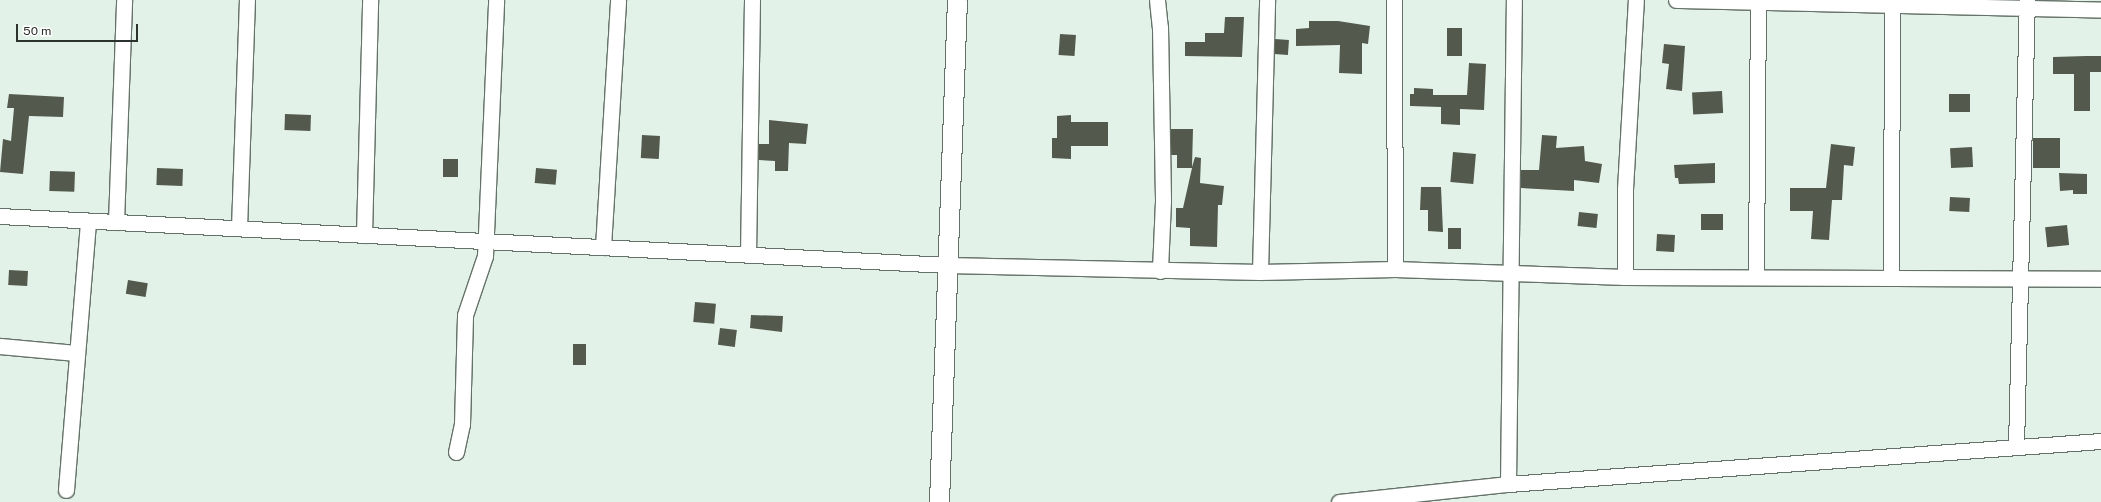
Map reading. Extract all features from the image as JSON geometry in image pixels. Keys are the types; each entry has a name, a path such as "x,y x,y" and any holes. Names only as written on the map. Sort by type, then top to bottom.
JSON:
{"street":[{"path":"116,222 124,0"},
{"path":"239,228 247,0"},
{"path":"364,235 370,0"},
{"path":"456,452 462,424 464,315 485,256 484,241 496,0"},
{"path":"603,247 618,0"},
{"path":"748,255 752,0"},
{"path":"939,502 957,0"},
{"path":"1157,0 1160,27 1163,201 1160,271"},
{"path":"1260,272 1267,0"},
{"path":"1394,0 1395,269"},
{"path":"1508,484 1514,0"},
{"path":"1625,277 1625,189 1636,0"},
{"path":"1676,0 2027,4 2101,10"},
{"path":"1756,277 1758,1"},
{"path":"1891,278 1892,2"},
{"path":"2016,446 2027,4"},
{"path":"0,216 947,265 1160,271 1260,272 1395,269 1511,275 1625,277 2101,280"},
{"path":"66,490 88,221"},
{"path":"0,346 77,353"},
{"path":"1339,502 1508,484 2101,441"}],"building":[{"path":"1225,17 1244,17 1242,57 1185,56 1185,42 1205,42 1205,33 1224,33"},
{"path":"1309,21 1338,21 1370,26 1368,44 1362,43 1362,74 1339,73 1340,45 1296,46 1296,29 1309,28"},
{"path":"1447,28 1462,28 1462,56 1447,56"},
{"path":"1060,34 1076,35 1074,56 1059,55"},
{"path":"1275,39 1289,40 1288,55 1274,54"},
{"path":"1664,44 1685,46 1682,91 1666,89 1669,64 1662,63"},
{"path":"2101,56 2101,72 2090,72 2090,111 2074,111 2074,74 2053,74 2053,57"},
{"path":"1469,63 1486,64 1484,110 1460,109 1460,125 1441,124 1441,107 1410,106 1410,94 1414,94 1414,88 1433,89 1433,95 1467,95"},
{"path":"1722,91 1723,113 1693,115 1692,93"},
{"path":"9,94 64,97 63,117 29,116 23,174 0,172 3,139 11,141 14,108 7,108"},
{"path":"1949,94 1970,94 1970,112 1949,112"},
{"path":"285,114 311,115 310,131 284,130"},
{"path":"1071,115 1071,122 1108,122 1108,146 1071,146 1071,159 1052,158 1052,138 1057,138 1057,116"},
{"path":"769,120 808,124 806,144 789,143 788,171 775,171 775,161 758,160 759,144 769,144"},
{"path":"1171,129 1193,129 1192,167 1195,157 1201,158 1200,183 1224,186 1222,205 1218,205 1217,247 1190,246 1190,228 1176,227 1176,208 1183,208 1192,168 1177,168 1177,155 1171,155"},
{"path":"642,135 660,136 659,159 641,158"},
{"path":"1542,135 1557,136 1556,148 1584,146 1585,161 1602,164 1599,183 1574,180 1574,191 1521,188 1521,170 1539,170"},
{"path":"2033,138 2060,138 2060,168 2033,168"},
{"path":"1831,144 1855,147 1853,166 1844,165 1842,200 1832,200 1829,240 1811,239 1813,211 1790,211 1790,188 1826,188"},
{"path":"1972,147 1973,167 1951,168 1950,148"},
{"path":"1453,152 1476,154 1473,184 1450,182"},
{"path":"443,159 458,159 458,177 443,177"},
{"path":"1715,163 1715,183 1679,184 1678,178 1675,178 1674,165"},
{"path":"157,168 183,169 182,186 156,185"},
{"path":"536,168 557,170 556,185 535,183"},
{"path":"50,171 75,172 74,192 49,191"},
{"path":"2059,173 2087,174 2087,194 2073,194 2073,190 2060,191"},
{"path":"1421,187 1441,187 1443,232 1428,231 1428,210 1420,210"},
{"path":"1950,197 1970,198 1969,212 1949,211"},
{"path":"1579,212 1598,214 1596,228 1578,226"},
{"path":"1701,214 1723,214 1723,230 1701,230"},
{"path":"2067,225 2069,245 2047,247 2045,227"},
{"path":"1448,228 1461,228 1461,249 1448,249"},
{"path":"1657,234 1675,235 1674,252 1656,251"},
{"path":"9,270 28,271 27,286 8,285"},
{"path":"128,280 148,283 146,297 126,294"},
{"path":"695,302 716,304 714,324 693,322"},
{"path":"751,315 783,316 782,332 750,328"},
{"path":"720,328 737,330 735,347 718,345"},
{"path":"573,344 586,344 586,365 573,365"}]}
